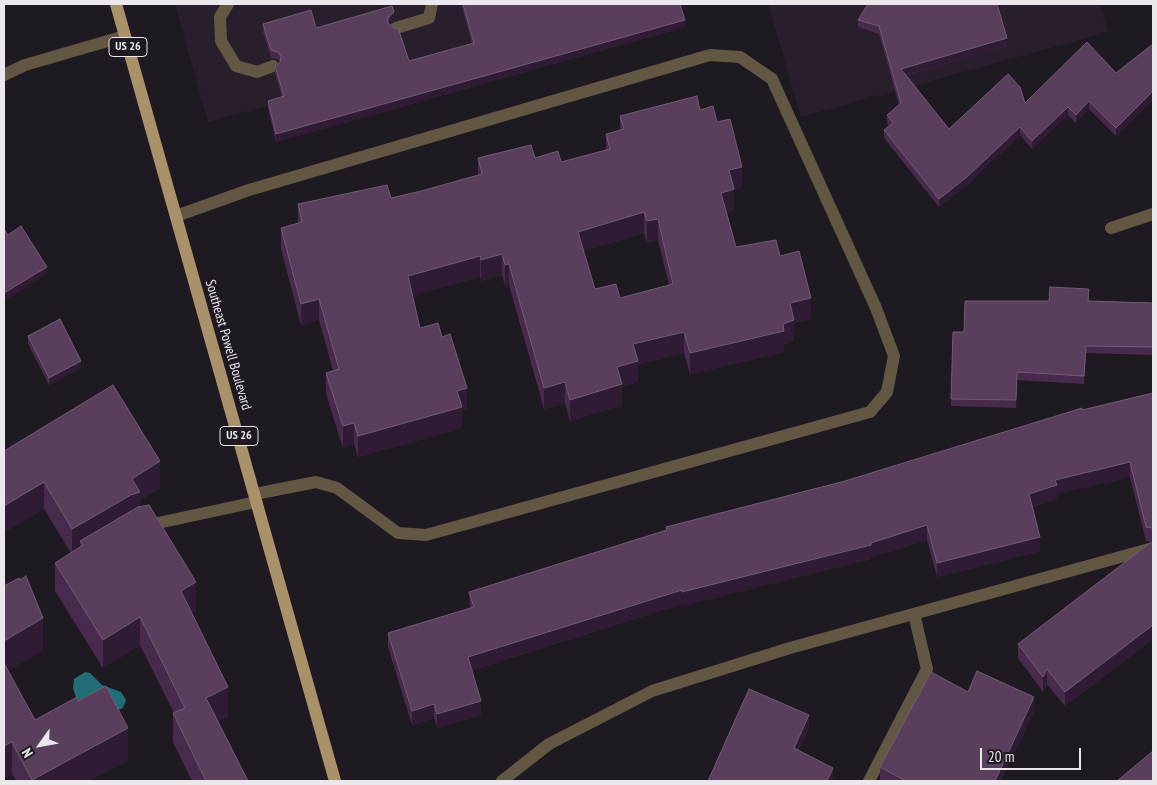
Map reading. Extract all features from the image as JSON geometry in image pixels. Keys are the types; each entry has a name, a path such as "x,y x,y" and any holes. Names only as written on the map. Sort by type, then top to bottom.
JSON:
{"main road":[{"name":"Southeast Powell Boulevard","path":"116,4 335,781"}],"street":[{"path":"228,4 220,17 220,41 236,66 257,72 273,66"},
{"path":"396,28 429,18 432,4"},
{"path":"4,74 25,65 125,36"},
{"path":"135,528 316,482 337,488 398,533 426,535 870,412 888,392 894,356 876,308 772,79 740,57 710,55 249,190 176,216"},
{"path":"1110,228 1153,214"},
{"path":"502,781 549,744 652,691 790,648 1153,548"},
{"path":"869,781 928,670 914,614"}],"shaded area":[{"path":"175,4 645,4 208,122"},
{"path":"768,4 1100,4 1108,32 801,117"}],"water":[{"path":"85,672 90,673 102,685 121,692 126,700 123,708 118,710 84,705 76,698 73,688 74,679"}],"building":[{"path":"463,4 680,4 685,20 276,134 268,101 284,96 275,66 280,63 281,56 278,52 271,50 263,24 311,10 316,28 392,6 394,12 388,18 388,23 394,28 398,28 409,61 474,43"},
{"path":"868,4 997,4 1007,38 901,69 949,129 1008,74 1020,87 1025,103 1087,42 1116,73 1153,44 1153,91 1116,128 1089,101 1076,115 1068,107 1032,141 1020,127 968,176 939,199 884,130 893,123 887,115 901,103 879,26 858,20"},
{"path":"697,96 700,110 713,106 717,122 730,119 742,167 729,170 734,189 721,193 736,247 776,240 780,256 799,251 811,298 790,303 794,320 783,324 784,331 690,353 684,332 633,344 638,361 617,367 622,384 570,400 565,382 544,388 509,264 505,265 502,254 481,260 480,256 408,276 420,328 438,323 442,337 450,334 467,388 457,391 462,407 358,436 354,423 343,426 326,373 339,369 319,299 301,304 281,228 302,222 298,204 387,185 391,198 421,191 482,174 478,158 531,145 535,158 558,151 561,162 610,149 606,134 624,129 620,116","holes":["644,212 647,221 658,219 673,284 620,298 616,284 595,289 578,232"]},
{"path":"21,226 47,267 4,293 4,229 8,235"},
{"path":"1050,287 1089,289 1088,301 1153,303 1153,347 1086,346 1084,376 1017,372 1016,400 951,399 953,332 964,332 965,301 1049,301"},
{"path":"60,319 81,361 49,378 28,336"},
{"path":"113,385 160,461 132,479 140,492 131,495 72,529 44,482 4,506 4,451"},
{"path":"1153,393 1153,528 1146,527 1130,462 1055,480 1057,485 1029,494 1040,537 937,563 927,525 871,543 871,545 682,592 682,590 468,657 481,701 437,714 434,704 412,711 388,633 474,607 469,592 667,530 666,527 845,481 1082,408 1082,410"},
{"path":"149,505 196,582 181,591 228,687 206,698 248,781 206,781 173,713 185,708 140,617 103,640 55,563 83,545 80,541 138,507"},
{"path":"1153,542 1153,625 1065,692 1047,669 1043,677 1018,644"},
{"path":"26,576 43,618 4,641 4,586"},
{"path":"4,663 35,720 77,697 78,701 106,686 128,728 32,780 12,742 4,746"},
{"path":"977,671 1034,697 995,781 906,781 880,767 931,672 968,692"},
{"path":"749,689 809,715 794,748 833,768 827,781 708,781"},
{"path":"1153,751 1153,781 1117,781"}]}
